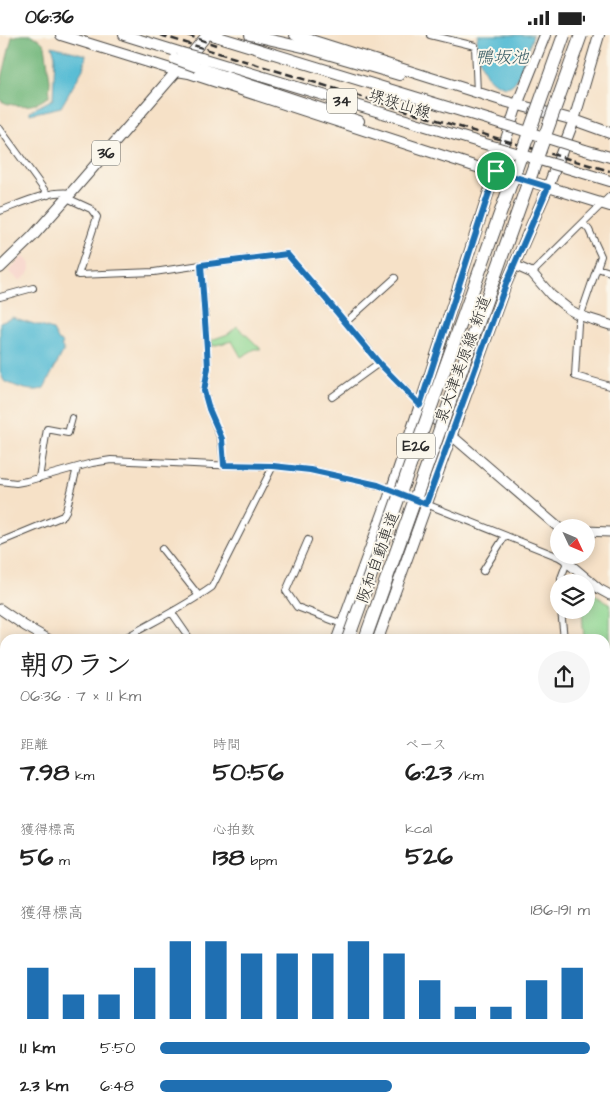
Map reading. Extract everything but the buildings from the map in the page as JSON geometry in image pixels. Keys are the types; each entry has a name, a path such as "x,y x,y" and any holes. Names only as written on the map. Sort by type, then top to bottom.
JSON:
{"highway":[{"name":"阪和自動車道","path":"350,634 564,35"},
{"name":"阪和自動車道","path":"367,634 581,35"}],"main road":[{"path":"61,35 188,73 476,167 608,202"},
{"name":"堺狭山線","path":"123,35 199,63 610,181"},
{"path":"250,35 306,48 421,80 440,81"},
{"path":"295,35 477,93 574,120 610,133"},
{"name":"泉大津美原線 新道","path":"339,634 420,405 517,105 545,35"},
{"name":"泉大津美原線 新道","path":"380,634 506,284 548,187 574,120 599,35"},
{"name":"36","path":"0,267 32,237 177,71 212,36"},
{"name":"堺狭山線","path":"212,36 610,157"},
{"path":"199,63 453,153 476,167"}],"street":[{"path":"430,35 475,46 477,93"},
{"path":"0,129 48,195"},
{"path":"0,211 61,192 91,209 97,217 78,275 154,272 287,254 379,363 420,405 451,435 550,520"},
{"path":"532,273 583,223 608,202"},
{"path":"583,223 589,230 601,256 578,323 576,376 610,386"},
{"path":"201,265 208,368 204,391 209,409 222,439 224,465"},
{"path":"514,265 532,273 541,285 570,311 610,325"},
{"path":"597,268 610,272"},
{"path":"346,322 394,278"},
{"path":"0,297 33,288"},
{"path":"332,397 379,363"},
{"path":"39,478 47,429 68,433 72,418"},
{"path":"0,481 16,483 92,463 111,460 273,466 310,470 391,489 550,554"},
{"path":"132,634 172,613 212,587 273,466"},
{"path":"0,542 63,516 77,468"},
{"path":"595,531 610,531"},
{"path":"483,571 505,536"},
{"path":"308,540 286,591 297,607 342,624"},
{"path":"162,549 199,596"},
{"path":"573,564 599,589 610,595"},
{"path":"0,609 39,634"},
{"path":"172,613 187,634"},
{"path":"562,619 563,634"}],"shaded area":[{"path":"23,256 30,263 30,271 20,281 9,271"}],"green space":[{"path":"31,35 45,45 50,81 49,96 31,105 12,105 0,100 0,87 12,37"},
{"path":"237,326 261,349 255,349 241,357 232,341 212,346 211,340 228,334"},
{"path":"595,594 610,603 610,634 584,634 583,619 595,619"}],"water":[{"name":"鴨坂池","path":"478,35 533,35 525,61 514,83 506,87 502,86 491,80 487,75 478,52"},
{"path":"52,46 86,55 83,69 61,107 30,114 30,111 53,99 55,56"},
{"path":"12,317 53,330 59,341 63,344 61,345 64,350 44,388 40,390 29,390 4,381 0,372 0,322"}],"railway":[{"path":"160,35 610,171"},
{"path":"187,35 216,45"}],"route":[{"path":"496,171 548,187 506,284 426,504 378,485 310,470 273,466 224,465 222,439 209,409 204,391 208,368 201,265 287,254 379,363 420,405 496,171"}]}
